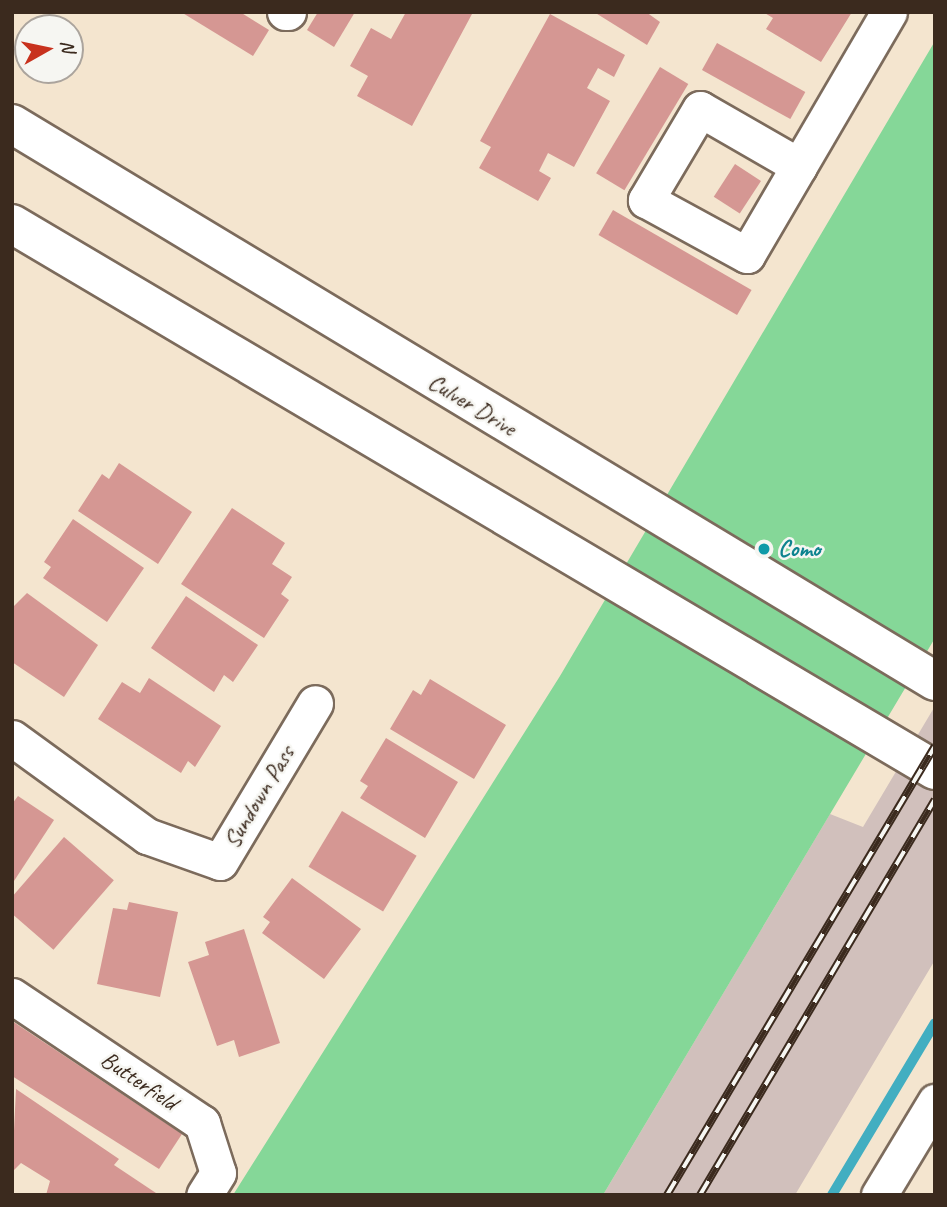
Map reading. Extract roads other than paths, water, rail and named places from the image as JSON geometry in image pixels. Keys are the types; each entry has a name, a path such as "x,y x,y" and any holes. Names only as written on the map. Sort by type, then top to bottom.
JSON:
{"main road":[{"name":"Culver Drive","path":"12,124 935,681"},
{"path":"12,224 935,770"}],"street":[{"path":"799,166 889,12"},
{"name":"Sundown Pass","path":"12,738 147,836 220,862 315,703"},
{"name":"Butterfield","path":"12,996 202,1123 218,1172 204,1195"},
{"path":"879,1195 935,1102"}],"waterway":[{"path":"832,1195 935,1023"}],"railway":[{"path":"667,1195 935,746"},
{"path":"700,1195 935,800"}],"place":[{"name":"Como","path":"764,549"}]}
